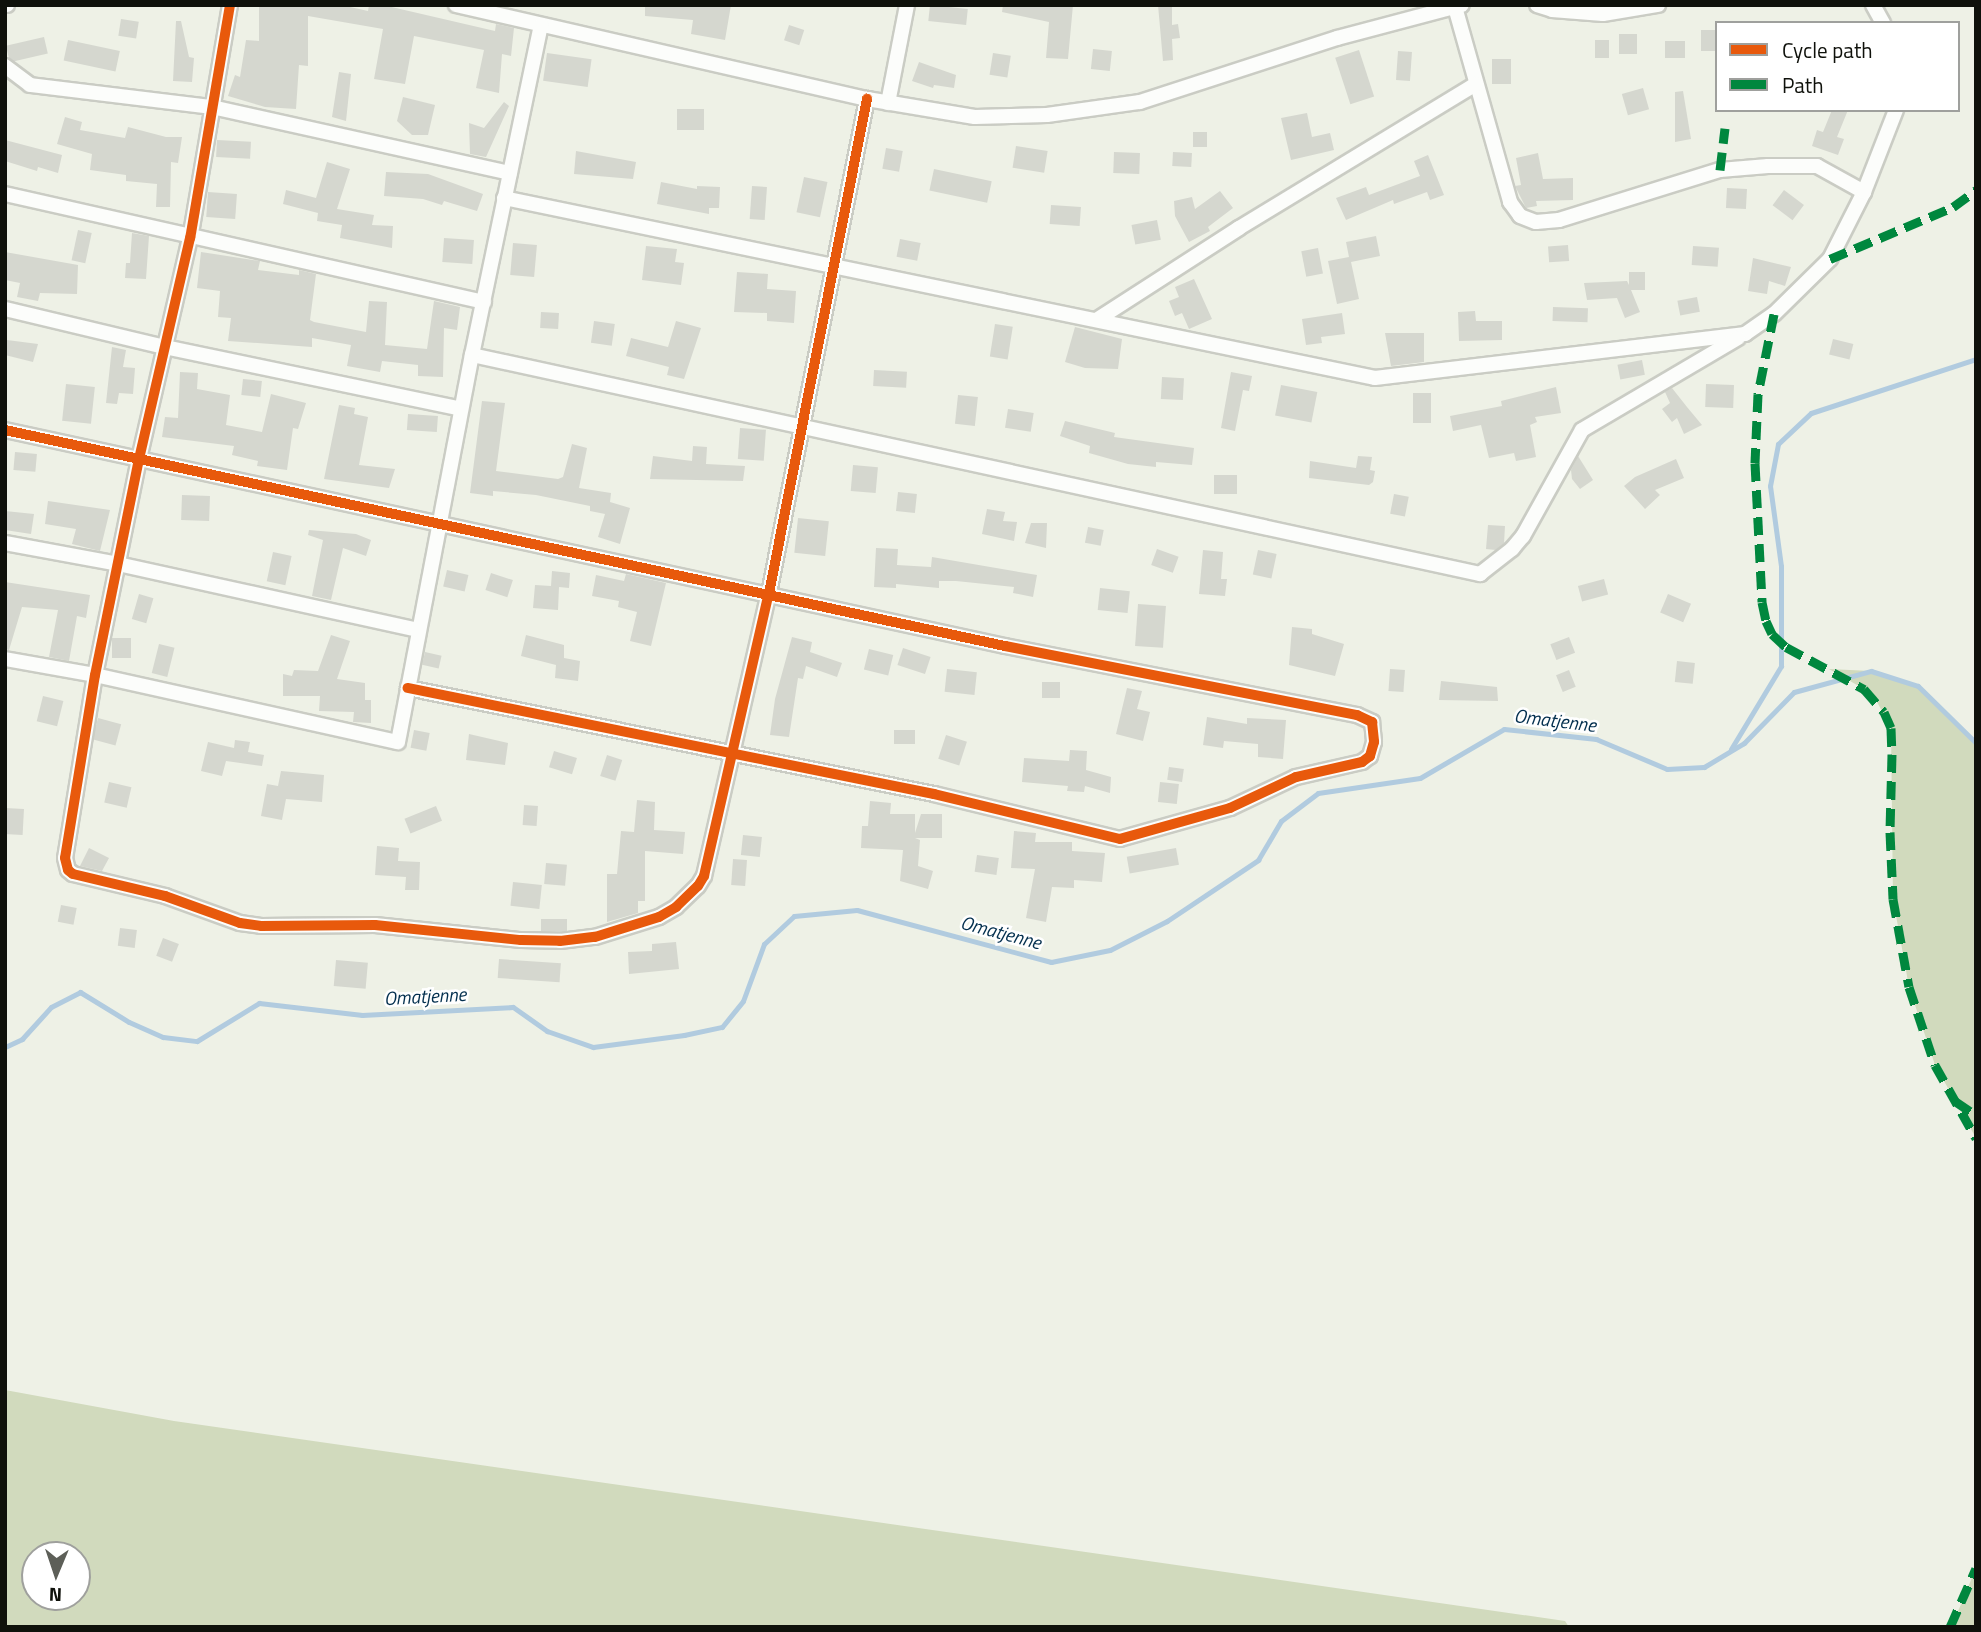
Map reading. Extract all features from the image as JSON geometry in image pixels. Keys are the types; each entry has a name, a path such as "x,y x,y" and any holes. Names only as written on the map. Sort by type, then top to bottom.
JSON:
{"street":[{"path":"230,5 190,238 139,459 95,675 65,858 68,870 73,874 165,896 240,922 261,926 375,925 521,940 560,941 595,937 627,929 676,907 704,876 769,593 867,99"},
{"path":"456,5 867,99 975,117 1047,114 1140,102 1338,38 1459,6 1476,84 1510,202 1520,216 1536,222 1559,220 1720,170 1817,166 1864,192"},
{"path":"888,103 908,5"},
{"path":"1537,5 1552,10 1603,14 1658,5"},
{"path":"1873,5 1882,21"},
{"path":"5,659 95,675 398,742 461,409 541,25"},
{"path":"5,66 30,85 212,107 510,173"},
{"path":"1098,319 1239,228 1476,84"},
{"path":"472,355 802,429 1480,574 1511,550 1523,536 1582,430 1745,334 1774,314 1830,259 1864,192 1895,112"},
{"path":"5,194 190,238 484,302"},
{"path":"505,198 1375,378 1745,334"},
{"path":"5,309 165,347 461,409"},
{"path":"5,430 1005,646 1357,715 1372,722 1374,742 1370,756 1363,762 1296,777 1230,808 1120,839 934,794 408,688"},
{"path":"5,543 118,564 419,630"}],"green space":[{"path":"1829,669 1871,671 1918,686 1976,743 1976,1138 1935,1065 1909,987 1893,899 1891,728 1876,700 1864,689"},
{"path":"5,1390 174,1421 1565,1621 1569,1627 5,1627"},
{"path":"1976,1568 1976,1627 1950,1627 1959,1609"}],"building":[{"path":"259,5 341,5 368,11 369,5 383,5 495,31 496,24 514,28 511,56 502,54 499,93 476,88 484,50 414,36 405,84 374,79 383,29 308,16 308,66 299,65 296,109 265,107 228,96 235,75 240,77 246,40 259,41"},
{"path":"645,5 731,5 725,40 691,34 693,20 645,16"},
{"path":"930,5 968,9 966,25 928,21"},
{"path":"1003,5 1073,5 1068,59 1046,58 1049,22 1002,12"},
{"path":"1158,5 1172,5 1172,25 1178,24 1180,38 1172,39 1173,60 1163,61"},
{"path":"121,19 139,22 136,39 118,36"},
{"path":"176,21 181,21 189,57 194,58 192,82 173,81"},
{"path":"789,25 804,30 799,45 784,40"},
{"path":"1701,30 1715,30 1715,51 1701,51"},
{"path":"1619,34 1637,34 1637,54 1619,54"},
{"path":"44,37 48,54 10,62 6,46"},
{"path":"68,40 120,51 115,72 64,61"},
{"path":"1595,40 1609,40 1609,58 1595,58"},
{"path":"1665,41 1685,41 1685,58 1665,58"},
{"path":"1093,49 1112,51 1110,71 1091,69"},
{"path":"1359,50 1374,97 1350,104 1335,58"},
{"path":"1398,51 1412,52 1410,81 1396,80"},
{"path":"547,53 592,59 588,87 543,81"},
{"path":"993,53 1011,56 1007,78 990,75"},
{"path":"1492,59 1511,59 1511,84 1492,84"},
{"path":"919,62 956,75 954,88 934,85 933,88 912,81"},
{"path":"339,72 351,74 346,121 332,117"},
{"path":"1643,88 1649,109 1628,115 1622,94"},
{"path":"1683,91 1691,139 1675,142 1675,92"},
{"path":"403,97 435,105 428,135 412,135 397,121"},
{"path":"504,102 509,106 486,157 470,154 469,123 484,128"},
{"path":"677,109 704,109 704,130 677,130"},
{"path":"1831,112 1847,112 1837,137 1844,139 1838,155 1812,146 1817,130 1823,132"},
{"path":"1307,113 1312,137 1330,133 1334,150 1291,160 1281,118"},
{"path":"65,117 82,122 80,130 125,138 128,127 166,137 182,137 178,163 171,162 170,207 156,207 157,184 126,181 126,175 90,170 92,154 57,144"},
{"path":"1193,132 1207,132 1207,147 1193,147"},
{"path":"5,140 62,155 58,173 38,167 37,171 5,161"},
{"path":"217,140 251,142 250,159 216,157"},
{"path":"1016,146 1048,151 1044,173 1013,168"},
{"path":"886,148 903,151 899,172 882,169"},
{"path":"576,151 636,162 633,179 574,174"},
{"path":"1114,152 1140,153 1139,174 1113,173"},
{"path":"1173,152 1192,153 1191,167 1172,166"},
{"path":"1538,153 1543,179 1573,178 1573,200 1536,201 1537,206 1526,208 1515,186 1521,185 1516,158"},
{"path":"1428,155 1444,195 1430,200 1427,192 1394,204 1393,200 1346,220 1336,198 1366,187 1369,195 1420,176 1414,161"},
{"path":"327,162 350,169 337,209 374,215 372,225 393,226 392,248 340,238 342,225 317,221 318,213 283,204 286,190 316,198"},
{"path":"934,169 992,181 987,203 929,191"},
{"path":"386,172 428,174 483,194 477,211 444,201 442,205 423,199 384,196"},
{"path":"804,177 827,182 820,217 797,212"},
{"path":"661,182 697,189 697,186 720,187 719,208 709,208 709,214 657,204"},
{"path":"752,186 767,187 765,220 750,219"},
{"path":"1727,188 1747,189 1746,209 1726,208"},
{"path":"1784,190 1804,205 1793,220 1773,205"},
{"path":"1220,191 1233,208 1208,227 1210,231 1189,242 1175,216 1174,201 1192,197 1195,209"},
{"path":"208,192 237,194 235,219 206,217"},
{"path":"1051,205 1081,207 1080,226 1050,224"},
{"path":"1157,220 1161,240 1135,245 1131,225"},
{"path":"78,230 92,233 85,263 72,260"},
{"path":"132,233 149,236 146,279 125,278 126,263 130,263"},
{"path":"1376,236 1380,256 1351,262 1359,299 1337,304 1328,261 1349,257 1346,242"},
{"path":"444,238 474,240 472,264 442,262"},
{"path":"900,239 921,243 917,261 897,257"},
{"path":"513,243 537,245 534,277 510,275"},
{"path":"1568,245 1569,261 1549,262 1548,246"},
{"path":"646,246 677,249 675,262 684,263 681,285 642,280"},
{"path":"1693,246 1719,248 1718,267 1692,265"},
{"path":"1318,248 1323,274 1306,277 1301,251"},
{"path":"5,252 78,265 77,294 40,293 38,301 17,297 20,283 5,280"},
{"path":"201,252 260,261 258,270 299,275 299,270 316,274 310,320 314,322 366,332 369,301 387,302 385,345 427,349 434,301 460,307 457,330 444,328 443,377 418,376 418,365 382,361 380,372 347,366 351,345 312,338 312,347 228,341 231,318 218,317 220,291 197,288"},
{"path":"1753,258 1791,267 1785,286 1769,281 1767,294 1748,291"},
{"path":"737,272 768,274 767,289 796,291 794,323 767,321 767,313 734,312"},
{"path":"1629,272 1645,272 1645,290 1631,290 1640,312 1625,318 1617,298 1587,300 1584,283 1627,281 1629,285"},
{"path":"1194,279 1212,319 1189,329 1182,313 1175,316 1169,301 1179,297 1175,287"},
{"path":"1697,297 1700,312 1680,316 1677,301"},
{"path":"1553,307 1588,308 1587,322 1553,321"},
{"path":"1475,311 1476,321 1502,321 1502,340 1459,341 1458,312"},
{"path":"541,312 559,313 558,329 540,328"},
{"path":"1342,313 1345,334 1321,337 1322,343 1306,345 1302,319"},
{"path":"594,321 615,324 612,346 591,343"},
{"path":"676,321 701,328 684,379 667,375 669,367 626,356 631,338 668,347"},
{"path":"995,324 1013,327 1008,359 990,357"},
{"path":"1075,327 1122,339 1118,369 1085,368 1065,362"},
{"path":"1385,333 1424,333 1424,362 1391,366"},
{"path":"1833,339 1853,344 1850,360 1829,355"},
{"path":"7,340 38,344 33,362 5,355"},
{"path":"112,347 126,350 123,367 135,368 133,394 119,393 117,404 106,403"},
{"path":"1642,360 1645,375 1620,379 1617,365"},
{"path":"874,370 907,372 906,388 873,386"},
{"path":"180,372 198,373 197,389 230,395 226,425 262,432 271,394 306,403 298,429 293,428 287,470 257,466 258,461 232,455 234,446 162,437 165,417 178,418"},
{"path":"1231,372 1252,376 1249,391 1243,390 1235,431 1221,428"},
{"path":"1162,377 1184,378 1183,400 1161,399"},
{"path":"243,379 262,381 260,397 241,395"},
{"path":"66,384 95,387 91,424 62,421"},
{"path":"1706,384 1734,385 1733,408 1705,407"},
{"path":"1281,385 1317,392 1311,422 1275,415"},
{"path":"1556,387 1561,413 1535,417 1537,422 1530,425 1536,457 1516,461 1514,453 1489,458 1481,425 1453,431 1450,416 1502,406 1501,401"},
{"path":"1672,388 1702,425 1684,434 1677,418 1672,422 1662,409 1670,403 1665,392"},
{"path":"1413,393 1431,393 1431,423 1413,423"},
{"path":"958,395 978,397 975,426 955,424"},
{"path":"482,401 505,403 496,471 558,479 563,477 572,444 587,448 579,488 611,493 610,502 630,508 620,544 598,537 605,514 590,511 590,506 536,495 493,491 493,496 470,493"},
{"path":"339,405 355,408 354,414 368,417 359,465 395,469 389,488 324,479"},
{"path":"1008,409 1034,413 1031,432 1005,428"},
{"path":"408,414 438,416 437,432 407,430"},
{"path":"1065,421 1115,433 1114,437 1194,448 1192,465 1156,462 1156,467 1128,464 1089,453 1090,446 1060,436"},
{"path":"740,428 766,430 764,461 738,459"},
{"path":"693,446 707,447 706,464 745,466 743,481 650,479 653,456 692,461"},
{"path":"15,452 37,454 35,472 13,470"},
{"path":"1358,456 1372,457 1370,470 1375,471 1373,482 1369,485 1309,478 1310,461 1356,468"},
{"path":"1578,456 1593,480 1580,489 1572,479 1571,470"},
{"path":"1676,459 1684,478 1655,490 1660,495 1645,509 1624,486 1635,477"},
{"path":"853,465 878,467 876,493 851,491"},
{"path":"1214,475 1237,475 1237,494 1214,494"},
{"path":"898,492 917,494 915,513 896,511"},
{"path":"1394,494 1409,497 1405,516 1390,514"},
{"path":"182,495 210,496 209,521 181,520"},
{"path":"48,501 110,510 100,551 72,544 76,529 45,524"},
{"path":"987,509 1005,512 1003,521 1017,522 1014,541 982,534"},
{"path":"5,511 34,514 31,534 5,530"},
{"path":"798,518 829,521 825,556 794,553"},
{"path":"1031,523 1047,523 1046,548 1025,543"},
{"path":"1488,525 1505,526 1504,543 1496,550 1486,549"},
{"path":"1088,527 1104,530 1101,546 1085,543"},
{"path":"309,530 356,534 371,540 366,556 343,548 331,600 312,596 323,540 308,535"},
{"path":"876,548 898,549 897,565 931,567 932,557 1037,575 1033,597 1013,593 1014,587 956,581 939,581 939,588 896,584 896,588 874,587"},
{"path":"1157,549 1179,557 1173,573 1151,565"},
{"path":"1203,550 1223,552 1221,579 1227,579 1225,596 1199,594"},
{"path":"1258,550 1277,554 1271,578 1253,574"},
{"path":"273,552 292,556 285,585 267,581"},
{"path":"447,570 468,575 465,592 443,587"},
{"path":"552,571 570,573 569,588 559,587 558,610 533,608 535,585 551,586"},
{"path":"491,573 513,580 507,597 485,590"},
{"path":"626,574 666,583 651,646 630,641 637,612 618,607 619,601 592,596 596,575 624,581"},
{"path":"1604,579 1608,594 1582,601 1578,586"},
{"path":"5,582 90,595 86,618 77,616 69,661 49,657 58,610 22,607 9,650 5,649"},
{"path":"1100,588 1130,591 1128,613 1098,610"},
{"path":"139,594 153,598 146,623 132,619"},
{"path":"1668,594 1691,604 1683,622 1660,612"},
{"path":"1138,604 1166,606 1163,648 1135,646"},
{"path":"1292,627 1312,629 1312,634 1344,644 1335,676 1289,665"},
{"path":"331,635 350,641 337,679 365,683 365,700 371,700 371,723 353,722 354,712 319,711 320,696 283,696 283,674 292,676 294,670 318,671"},
{"path":"526,635 564,645 564,658 580,661 578,681 555,678 556,665 521,656"},
{"path":"792,637 812,642 810,652 842,663 837,677 806,666 803,679 798,678 789,737 770,735 775,699"},
{"path":"1569,637 1575,653 1556,660 1550,644"},
{"path":"112,638 131,638 131,658 112,658"},
{"path":"159,644 175,648 167,677 152,673"},
{"path":"903,648 931,657 925,674 897,665"},
{"path":"869,649 893,655 888,675 864,669"},
{"path":"425,652 442,656 439,668 422,665"},
{"path":"1677,661 1695,663 1693,684 1675,682"},
{"path":"947,669 977,672 974,695 945,692"},
{"path":"1390,669 1405,670 1403,692 1388,691"},
{"path":"1569,670 1576,687 1563,692 1556,675"},
{"path":"1441,681 1497,687 1498,701 1439,700"},
{"path":"1042,682 1060,682 1060,698 1042,698"},
{"path":"1127,688 1142,691 1137,709 1150,712 1143,741 1116,734"},
{"path":"43,696 63,701 57,726 37,721"},
{"path":"1207,717 1247,724 1247,718 1286,720 1283,759 1258,757 1258,744 1224,741 1223,748 1203,745"},
{"path":"98,718 121,724 115,745 92,739"},
{"path":"414,730 430,733 426,751 411,748"},
{"path":"894,730 915,730 915,744 894,744"},
{"path":"469,734 508,743 505,765 466,760"},
{"path":"946,735 967,742 959,766 938,759"},
{"path":"235,740 250,742 248,752 264,755 262,766 226,761 222,776 201,771 208,742 234,748"},
{"path":"1070,750 1087,751 1086,770 1111,777 1110,793 1085,786 1084,792 1067,791 1068,786 1022,782 1024,758 1069,761"},
{"path":"554,751 577,758 572,774 549,767"},
{"path":"607,755 622,760 615,781 600,776"},
{"path":"1169,767 1184,769 1182,782 1167,780"},
{"path":"281,771 324,775 322,802 286,799 282,820 261,816 267,784 278,786"},
{"path":"109,782 131,787 127,808 104,802"},
{"path":"1160,782 1179,784 1177,804 1158,802"},
{"path":"637,800 655,802 654,830 685,832 683,854 645,851 645,901 638,901 638,913 607,922 607,874 617,874 621,831 634,832"},
{"path":"870,801 891,803 890,814 915,814 915,833 921,814 942,814 942,838 915,838 920,840 918,866 933,871 928,889 900,881 903,850 861,848 862,826 868,826"},
{"path":"524,805 538,806 537,826 523,825"},
{"path":"436,806 442,821 410,834 404,819"},
{"path":"5,808 24,809 23,835 5,834"},
{"path":"1014,831 1036,833 1035,842 1072,842 1072,851 1105,853 1102,882 1074,880 1074,888 1052,887 1046,922 1026,918 1035,869 1011,868"},
{"path":"743,835 762,837 760,857 741,855"},
{"path":"377,846 399,848 398,861 420,862 419,890 405,890 406,877 375,875"},
{"path":"89,848 109,858 102,871 80,866"},
{"path":"1176,848 1179,865 1130,873 1127,857"},
{"path":"977,855 999,858 996,875 975,872"},
{"path":"733,859 747,860 745,886 731,885"},
{"path":"546,863 567,865 565,886 544,884"},
{"path":"513,882 542,885 539,909 510,906"},
{"path":"61,905 77,908 73,925 58,922"},
{"path":"541,919 567,919 567,931 541,931"},
{"path":"120,928 137,930 135,948 118,946"},
{"path":"163,938 179,944 172,962 156,956"},
{"path":"676,942 679,969 629,974 628,952 652,951 652,944"},
{"path":"499,959 561,963 560,982 498,978"},
{"path":"336,960 368,963 366,989 334,986"}],"waterway":[{"path":"1731,749 1781,666 1781,566 1770,486 1778,444 1811,413 1976,359"},
{"name":"Omatjenne","path":"5,1047 22,1039 51,1007 80,992 129,1022 163,1037 197,1041 259,1003 362,1015 513,1007 547,1031 593,1047 684,1035 722,1027 743,1001 764,944 794,916 857,910 1051,962 1110,950 1167,921 1258,860 1281,821 1318,793 1420,778 1504,729 1596,739 1667,769 1704,767 1744,743 1794,692 1871,671 1918,686 1976,743"}],"marked path":[{"path":"1720,170 1725,128"},
{"path":"1830,259 1953,207 1976,190"},
{"path":"1774,314 1758,394 1755,463 1762,602 1766,621 1772,634 1786,647 1864,689 1884,712 1891,728 1890,832 1893,899 1909,987 1935,1065 1976,1138"},
{"path":"1955,1101 1976,1115"},
{"path":"1950,1627 1976,1568"}],"cycle path":[{"path":"230,5 190,238 139,459 95,675 65,858 68,870 73,874 165,896 240,923 261,926 375,925 521,940 560,941 595,937 659,917 676,907 698,886 704,876 769,593 867,99"},
{"path":"5,430 1005,646 1357,715 1372,722 1374,742 1370,756 1362,762 1296,777 1230,808 1120,839 934,794 408,688"}]}
